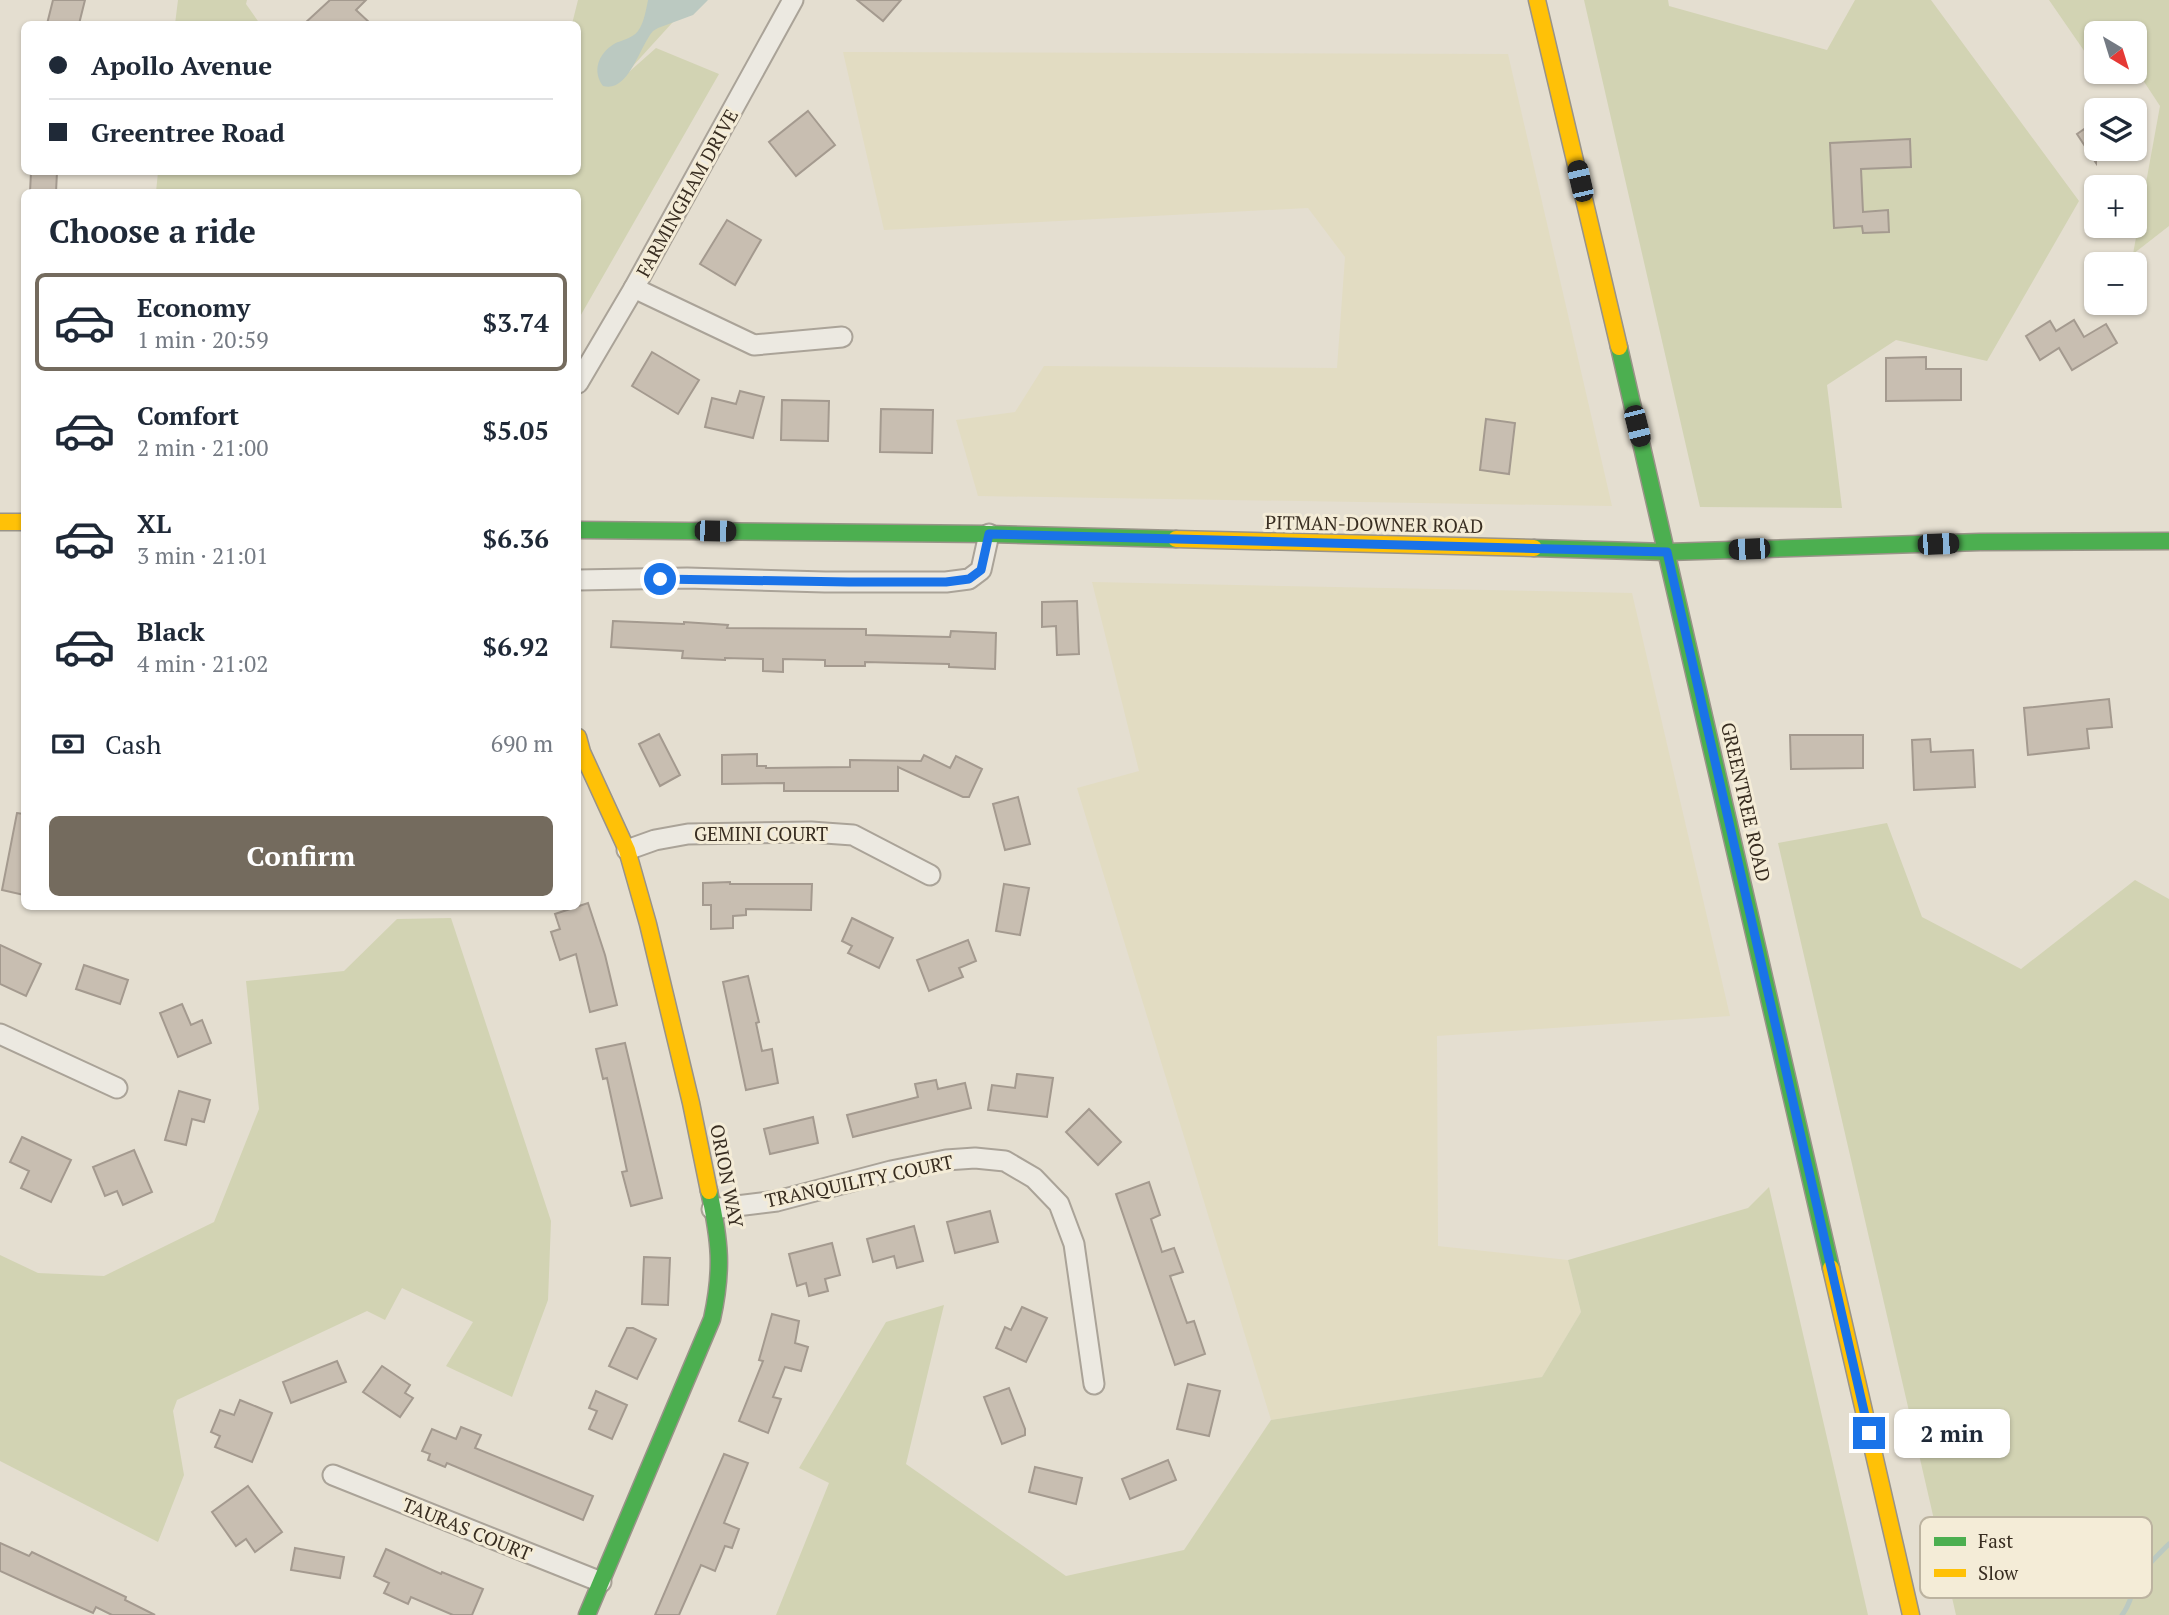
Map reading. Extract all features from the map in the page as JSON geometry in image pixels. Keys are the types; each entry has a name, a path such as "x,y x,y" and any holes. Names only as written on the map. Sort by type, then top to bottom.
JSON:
{"street":[{"name":"FARMINGHAM DRIVE","path":"581,378 634,289 793,0"},
{"name":"GREENTREE ROAD","path":"1537,0 1667,552 1911,1615"},
{"path":"634,289 754,345 842,337"},
{"path":"0,522 21,522"},
{"name":"PITMAN-DOWNER ROAD","path":"581,530 989,534 1667,552 1980,542 2169,541"},
{"path":"581,580 687,578 946,582 969,579 981,570 989,534"},
{"name":"ORION WAY","path":"581,748 627,850 648,924 691,1103 717,1228 720,1258 718,1291 712,1319 587,1615"},
{"name":"GEMINI COURT","path":"627,850 655,840 688,834 811,832 853,835 930,875"},
{"path":"0,1034 117,1087"},
{"name":"TRANQUILITY COURT","path":"712,1209 778,1200 946,1160 975,1158 1005,1161 1034,1178 1059,1204 1074,1244 1094,1384"},
{"name":"TAURAS COURT","path":"333,1475 601,1583"}],"shaded area":[{"path":"648,0 708,0 693,15 653,31 627,76 620,83 603,86 598,75 598,63 608,48 636,34"},
{"path":"843,52 1508,54 1612,506 978,496 956,420 1015,412 1044,366 1337,368 1345,257 1308,208 884,230"},
{"path":"1092,582 1632,593 1730,1016 1437,1036 1438,1246 1568,1260 1581,1312 1542,1377 1271,1420 1077,788 1139,771"}],"green space":[{"path":"178,0 247,0 246,4 258,21 175,21"},
{"path":"578,0 693,0 621,79 656,48 719,74 581,315 581,189 156,189 158,175 581,175 581,21 573,21"},
{"path":"1584,0 1668,0 1669,6 1827,50 1855,0 1931,0 2079,201 1987,361 1896,340 1827,385 1842,508 1700,507"},
{"path":"2049,0 2169,0 2169,226 2136,252 2133,252 2136,238 2147,238 2147,177 2160,106 2146,84 2147,21 2084,21 2084,51"},
{"path":"1887,823 1922,917 2021,969 2135,880 2169,899 2169,1615 1956,1615 1952,1598 2152,1598 2152,1517 1933,1517 1778,843"},
{"path":"451,918 551,1221 548,1300 512,1397 446,1366 473,1322 402,1288 385,1320 367,1311 177,1400 173,1411 184,1475 158,1542 0,1461 0,1255 38,1273 104,1276 214,1222 259,1109 246,981 344,971 397,919"},
{"path":"1769,1187 1868,1615 776,1615 829,1483 799,1468 886,1322 944,1305 906,1464 1066,1576 1184,1550 1271,1420 1542,1377 1581,1312 1568,1260 1748,1208"}],"building":[{"path":"53,0 85,0 80,21 48,21"},
{"path":"330,0 366,0 356,10 368,21 307,21"},
{"path":"857,0 901,0 883,21"},
{"path":"808,111 835,145 796,176 769,142"},
{"path":"2084,129 2084,145 2077,134"},
{"path":"1910,139 1911,167 1861,169 1863,212 1888,210 1889,232 1863,233 1862,226 1834,228 1830,143"},
{"path":"31,175 57,175 56,189 30,189"},
{"path":"727,220 761,240 735,285 700,264"},
{"path":"2074,320 2084,337 2106,324 2117,343 2072,370 2059,348 2040,360 2026,336 2050,321 2056,331"},
{"path":"652,352 699,380 678,414 632,386"},
{"path":"1926,357 1926,369 1961,369 1961,400 1886,401 1886,358"},
{"path":"740,391 764,397 753,438 705,427 712,398 736,404"},
{"path":"782,400 829,401 828,441 781,440"},
{"path":"881,409 933,410 932,453 880,452"},
{"path":"1486,419 1515,423 1509,474 1480,470"},
{"path":"1077,601 1079,654 1057,655 1056,626 1042,627 1042,602"},
{"path":"613,621 684,622 728,625 727,628 866,629 866,635 950,637 951,631 996,633 995,669 949,667 949,664 865,662 865,666 825,666 825,660 783,659 783,672 763,671 763,659 682,658 683,651 611,647"},
{"path":"2109,699 2112,727 2087,729 2089,748 2028,755 2024,708"},
{"path":"659,734 680,775 660,786 639,744"},
{"path":"1790,735 1863,735 1863,768 1791,769"},
{"path":"1930,739 1931,752 1973,750 1975,787 1914,790 1912,740"},
{"path":"757,754 757,766 766,768 850,767 850,760 921,761 924,755 950,768 956,756 982,769 969,797 963,797 898,767 898,791 784,791 784,783 722,784 722,755"},
{"path":"1018,797 1030,844 1005,850 993,804"},
{"path":"17,813 21,814 21,894 2,890"},
{"path":"703,883 812,884 811,910 746,909 746,915 733,916 733,928 711,929 711,905 703,905"},
{"path":"1004,884 1029,888 1020,935 996,931"},
{"path":"588,903 605,955 617,1005 590,1012 576,954 560,960 551,932 560,929 555,914 567,910 581,910 581,905"},
{"path":"852,918 893,938 879,968 848,953 852,946 842,941"},
{"path":"968,940 976,961 959,968 963,977 929,991 917,960"},
{"path":"0,945 41,964 26,996 0,984"},
{"path":"84,965 128,980 120,1004 76,989"},
{"path":"748,976 759,1022 756,1023 762,1051 772,1049 778,1083 746,1090 723,982"},
{"path":"182,1004 191,1025 202,1020 211,1043 178,1057 160,1013"},
{"path":"625,1043 662,1198 631,1206 622,1172 627,1171 607,1078 603,1079 596,1049"},
{"path":"1017,1074 1053,1078 1047,1117 988,1110 992,1085 1015,1088"},
{"path":"936,1080 938,1089 965,1083 971,1108 853,1137 847,1115 918,1097 915,1084"},
{"path":"179,1091 210,1100 204,1122 192,1119 186,1145 165,1140"},
{"path":"1089,1109 1121,1142 1098,1165 1066,1132"},
{"path":"813,1117 818,1143 770,1154 764,1129"},
{"path":"22,1137 71,1160 51,1202 21,1188 29,1171 10,1162"},
{"path":"134,1150 152,1192 123,1205 117,1191 105,1196 93,1167"},
{"path":"1149,1182 1160,1215 1151,1219 1162,1252 1174,1248 1183,1272 1170,1276 1187,1323 1194,1321 1205,1354 1175,1365 1116,1194"},
{"path":"990,1211 998,1242 955,1253 947,1222"},
{"path":"914,1226 923,1261 897,1268 894,1256 873,1262 867,1239"},
{"path":"832,1243 840,1275 825,1279 828,1291 809,1296 806,1283 797,1286 789,1254"},
{"path":"644,1257 670,1258 668,1305 642,1304"},
{"path":"1022,1307 1047,1318 1026,1362 996,1348 1005,1327 1011,1330"},
{"path":"772,1314 799,1321 795,1343 808,1347 801,1371 785,1367 773,1397 781,1399 768,1433 739,1421 763,1361 759,1360"},
{"path":"627,1328 633,1328 656,1339 637,1379 609,1366"},
{"path":"337,1361 346,1382 291,1403 283,1382"},
{"path":"382,1366 410,1385 405,1393 413,1398 400,1417 363,1392"},
{"path":"1188,1384 1220,1391 1209,1436 1177,1429"},
{"path":"1009,1388 1025,1435 1002,1444 984,1397"},
{"path":"596,1391 627,1405 612,1439 589,1429 597,1411 589,1408"},
{"path":"240,1400 272,1413 252,1462 215,1447 220,1436 211,1432 220,1410 234,1415"},
{"path":"461,1427 481,1435 475,1448 593,1496 583,1520 447,1463 445,1467 428,1460 430,1454 422,1451 432,1429 456,1439"},
{"path":"724,1454 748,1463 724,1523 739,1529 732,1548 725,1546 715,1571 701,1565 679,1615 655,1615"},
{"path":"1168,1460 1176,1480 1130,1499 1122,1479"},
{"path":"1035,1467 1082,1478 1076,1504 1029,1492"},
{"path":"248,1486 282,1532 255,1552 246,1539 236,1546 212,1512"},
{"path":"0,1543 29,1556 32,1552 126,1597 125,1600 155,1615 112,1615 96,1607 93,1613 0,1571"},
{"path":"295,1548 344,1557 340,1578 291,1570"},
{"path":"386,1549 441,1574 442,1572 483,1589 472,1615 453,1615 411,1597 408,1604 384,1593 389,1583 374,1576"}],"waterway":[{"path":"2152,1561 2169,1544"},
{"path":"2122,1615 2131,1598"}],"traffic: fast":[{"path":"1619,347 1831,1268"},
{"path":"581,530 989,534 1176,539"},
{"path":"1534,548 1667,552 1980,542 2169,541"},
{"path":"587,1615 712,1319 718,1285 719,1255 709,1191"}],"traffic: slow":[{"path":"1537,0 1619,347"},
{"path":"0,522 21,522"},
{"path":"1176,539 1534,548"},
{"path":"581,748 627,850 648,924 709,1191"},
{"path":"1831,1268 1911,1615"}],"route":[{"path":"660,579 849,582 946,582 969,579 981,570 989,534 1667,552 1869,1433"}]}
